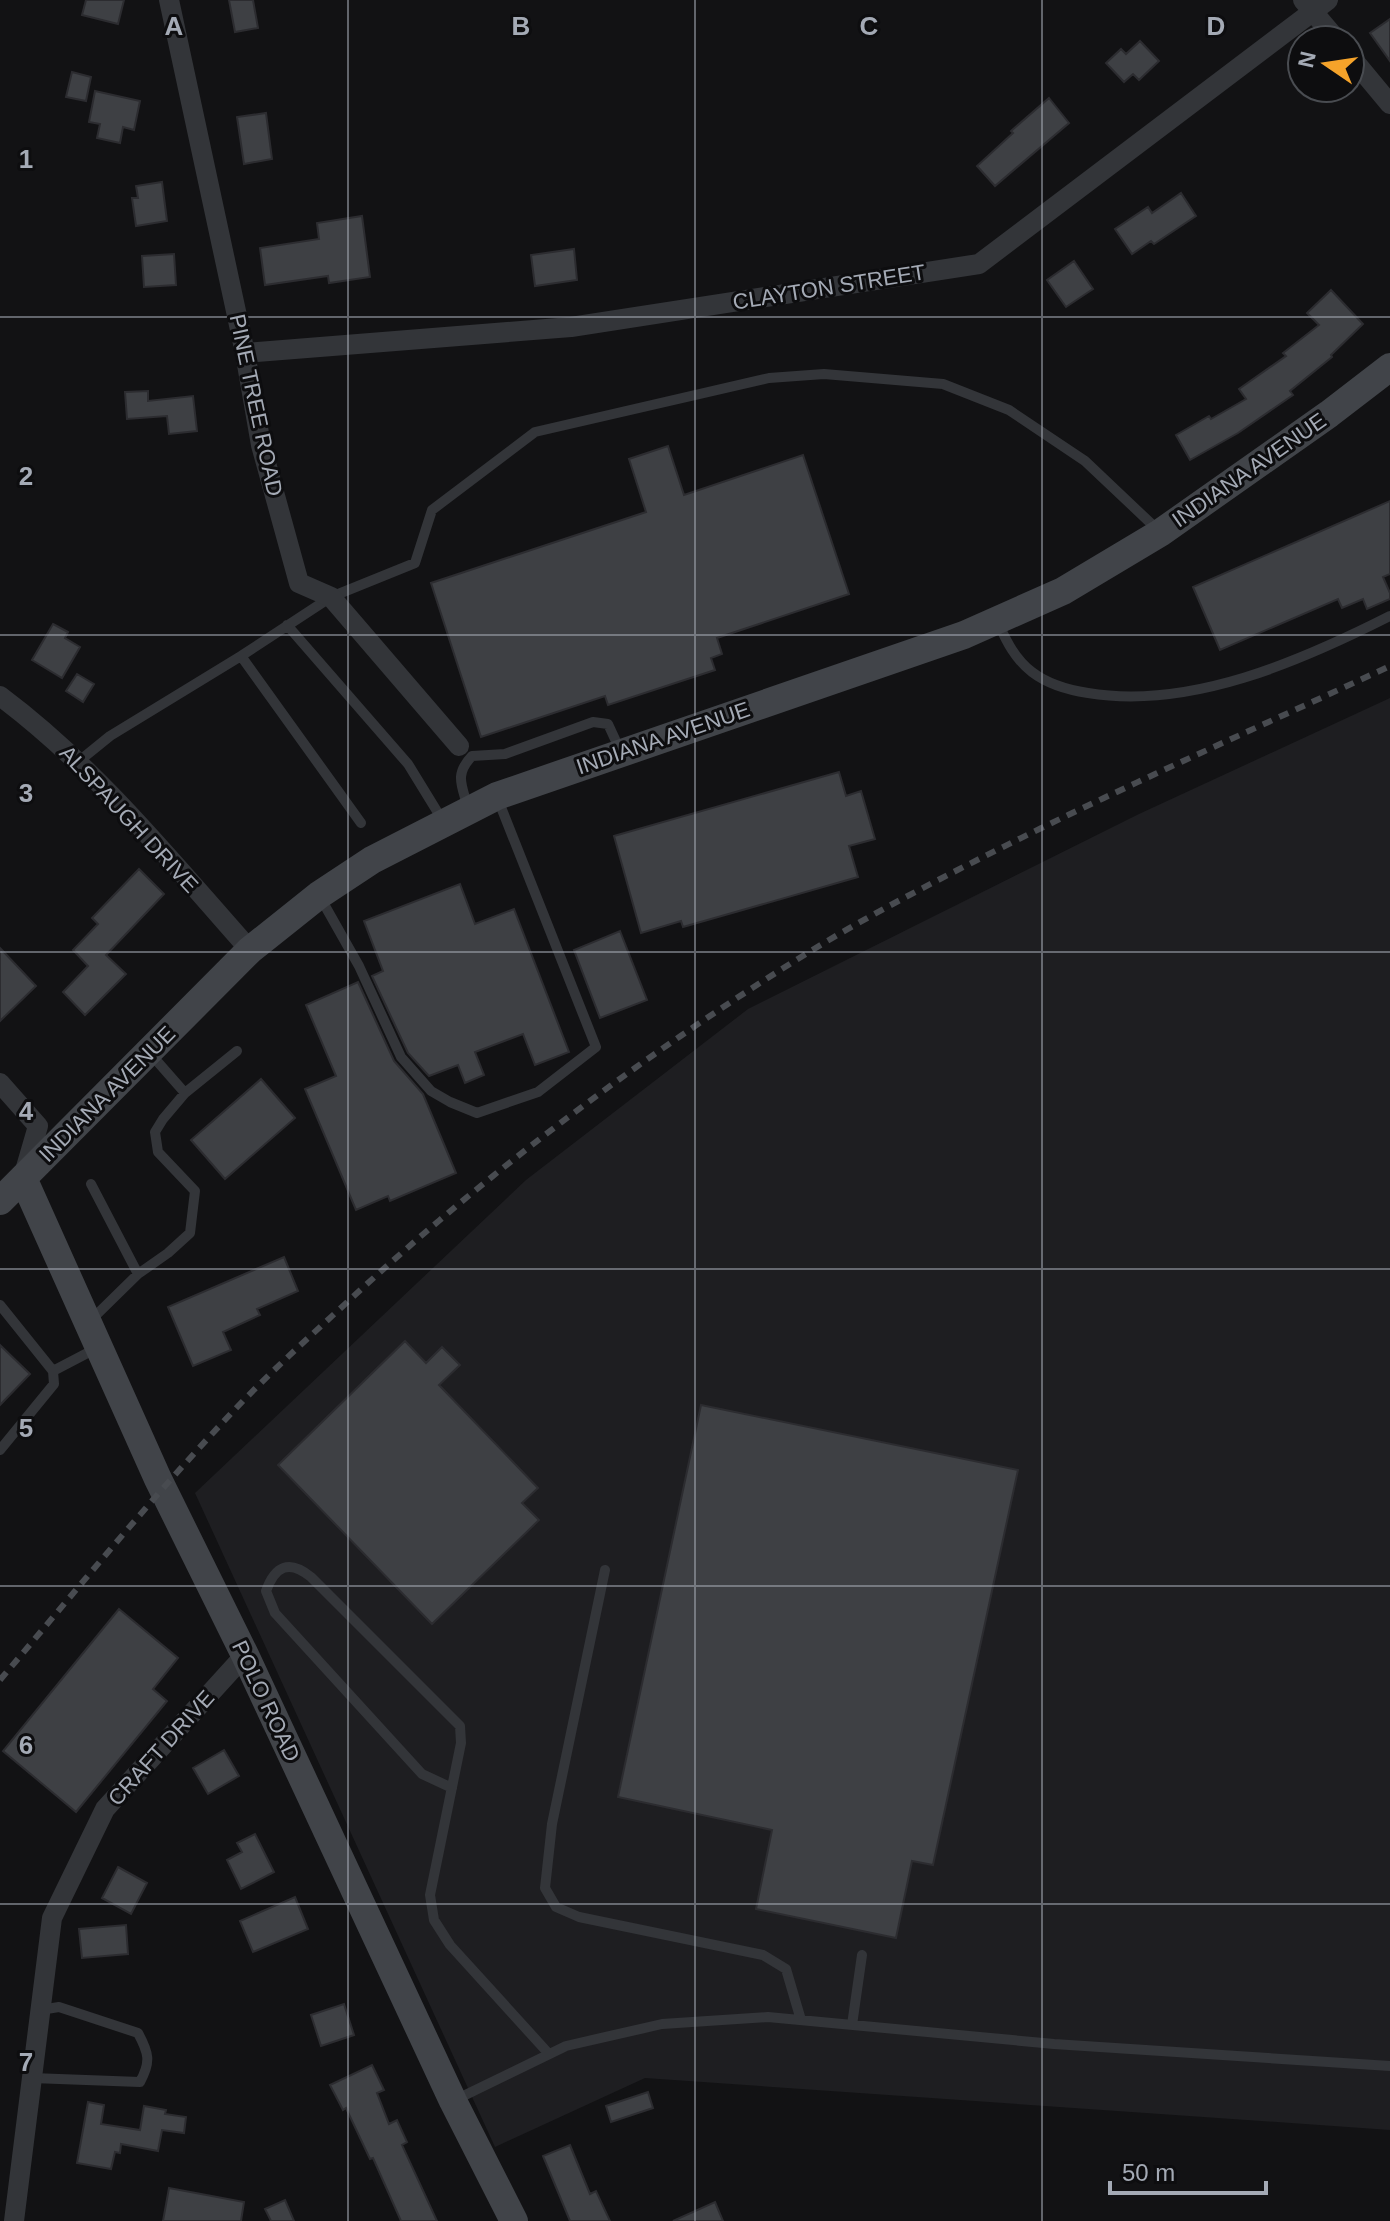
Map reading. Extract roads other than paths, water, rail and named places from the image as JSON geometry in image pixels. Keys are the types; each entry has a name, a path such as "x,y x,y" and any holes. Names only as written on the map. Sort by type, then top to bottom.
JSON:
{"main road":[{"name":"INDIANA AVENUE","path":"0,1201 250,950 319,895 372,860 497,796 950,640 1063,591 1160,533 1387,376"},
{"name":"POLO ROAD","path":"23,1178 158,1479 245,1655 453,2101 514,2221"}],"street":[{"name":"PINE TREE ROAD","path":"169,0 245,353 261,445 299,583 331,597 459,746"},
{"name":"CLAYTON STREET","path":"245,353 571,327 979,264 1314,4"},
{"path":"1314,4 1327,24"},
{"path":"1366,75 1390,104"},
{"name":"ALSPAUGH DRIVE","path":"0,696 78,762 250,950"},
{"path":"0,1083 38,1126 23,1178"},
{"name":"CRAFT DRIVE","path":"14,2221 52,1918 105,1809 245,1655"}],"lane":[{"path":"78,762 110,736 331,597 415,563 432,510 535,432 769,378 824,374 943,384 1009,410 1085,461 1160,533"},
{"path":"996,620 1015,656 1033,673 1068,690 1132,697 1194,690 1244,677 1292,660 1390,616"},
{"path":"287,625 456,816"},
{"path":"241,656 361,823"},
{"path":"456,816 459,775 472,756 505,754 593,722 608,724 621,752"},
{"path":"319,895 359,966 401,1057 431,1091 477,1113 538,1092 596,1047 497,796"},
{"path":"53,1371 93,1335 138,1274 190,1233 195,1191 158,1152 155,1132 185,1093 237,1051"},
{"path":"149,1052 185,1093"},
{"path":"91,1184 138,1274"},
{"path":"0,1305 53,1371 54,1384 0,1450"},
{"path":"452,1788 422,1774 275,1613 266,1591 271,1577 279,1569 291,1566 311,1577 460,1726 461,1743 452,1788 430,1895 434,1920 450,1945 549,2054"},
{"path":"605,1570 552,1824 545,1888 556,1907 579,1917 763,1955 786,1969 801,2020"},
{"path":"852,2025 862,1955"},
{"path":"32,2078 140,2082 147,2069 148,2056 138,2033 59,2007 40,2010"},
{"path":"453,2101 566,2046 662,2024 768,2017 1085,2046 1390,2066"}],"railway":[{"path":"0,1680 149,1505 266,1378 453,1209 626,1074 747,991 912,894 1110,795 1390,666"}]}
